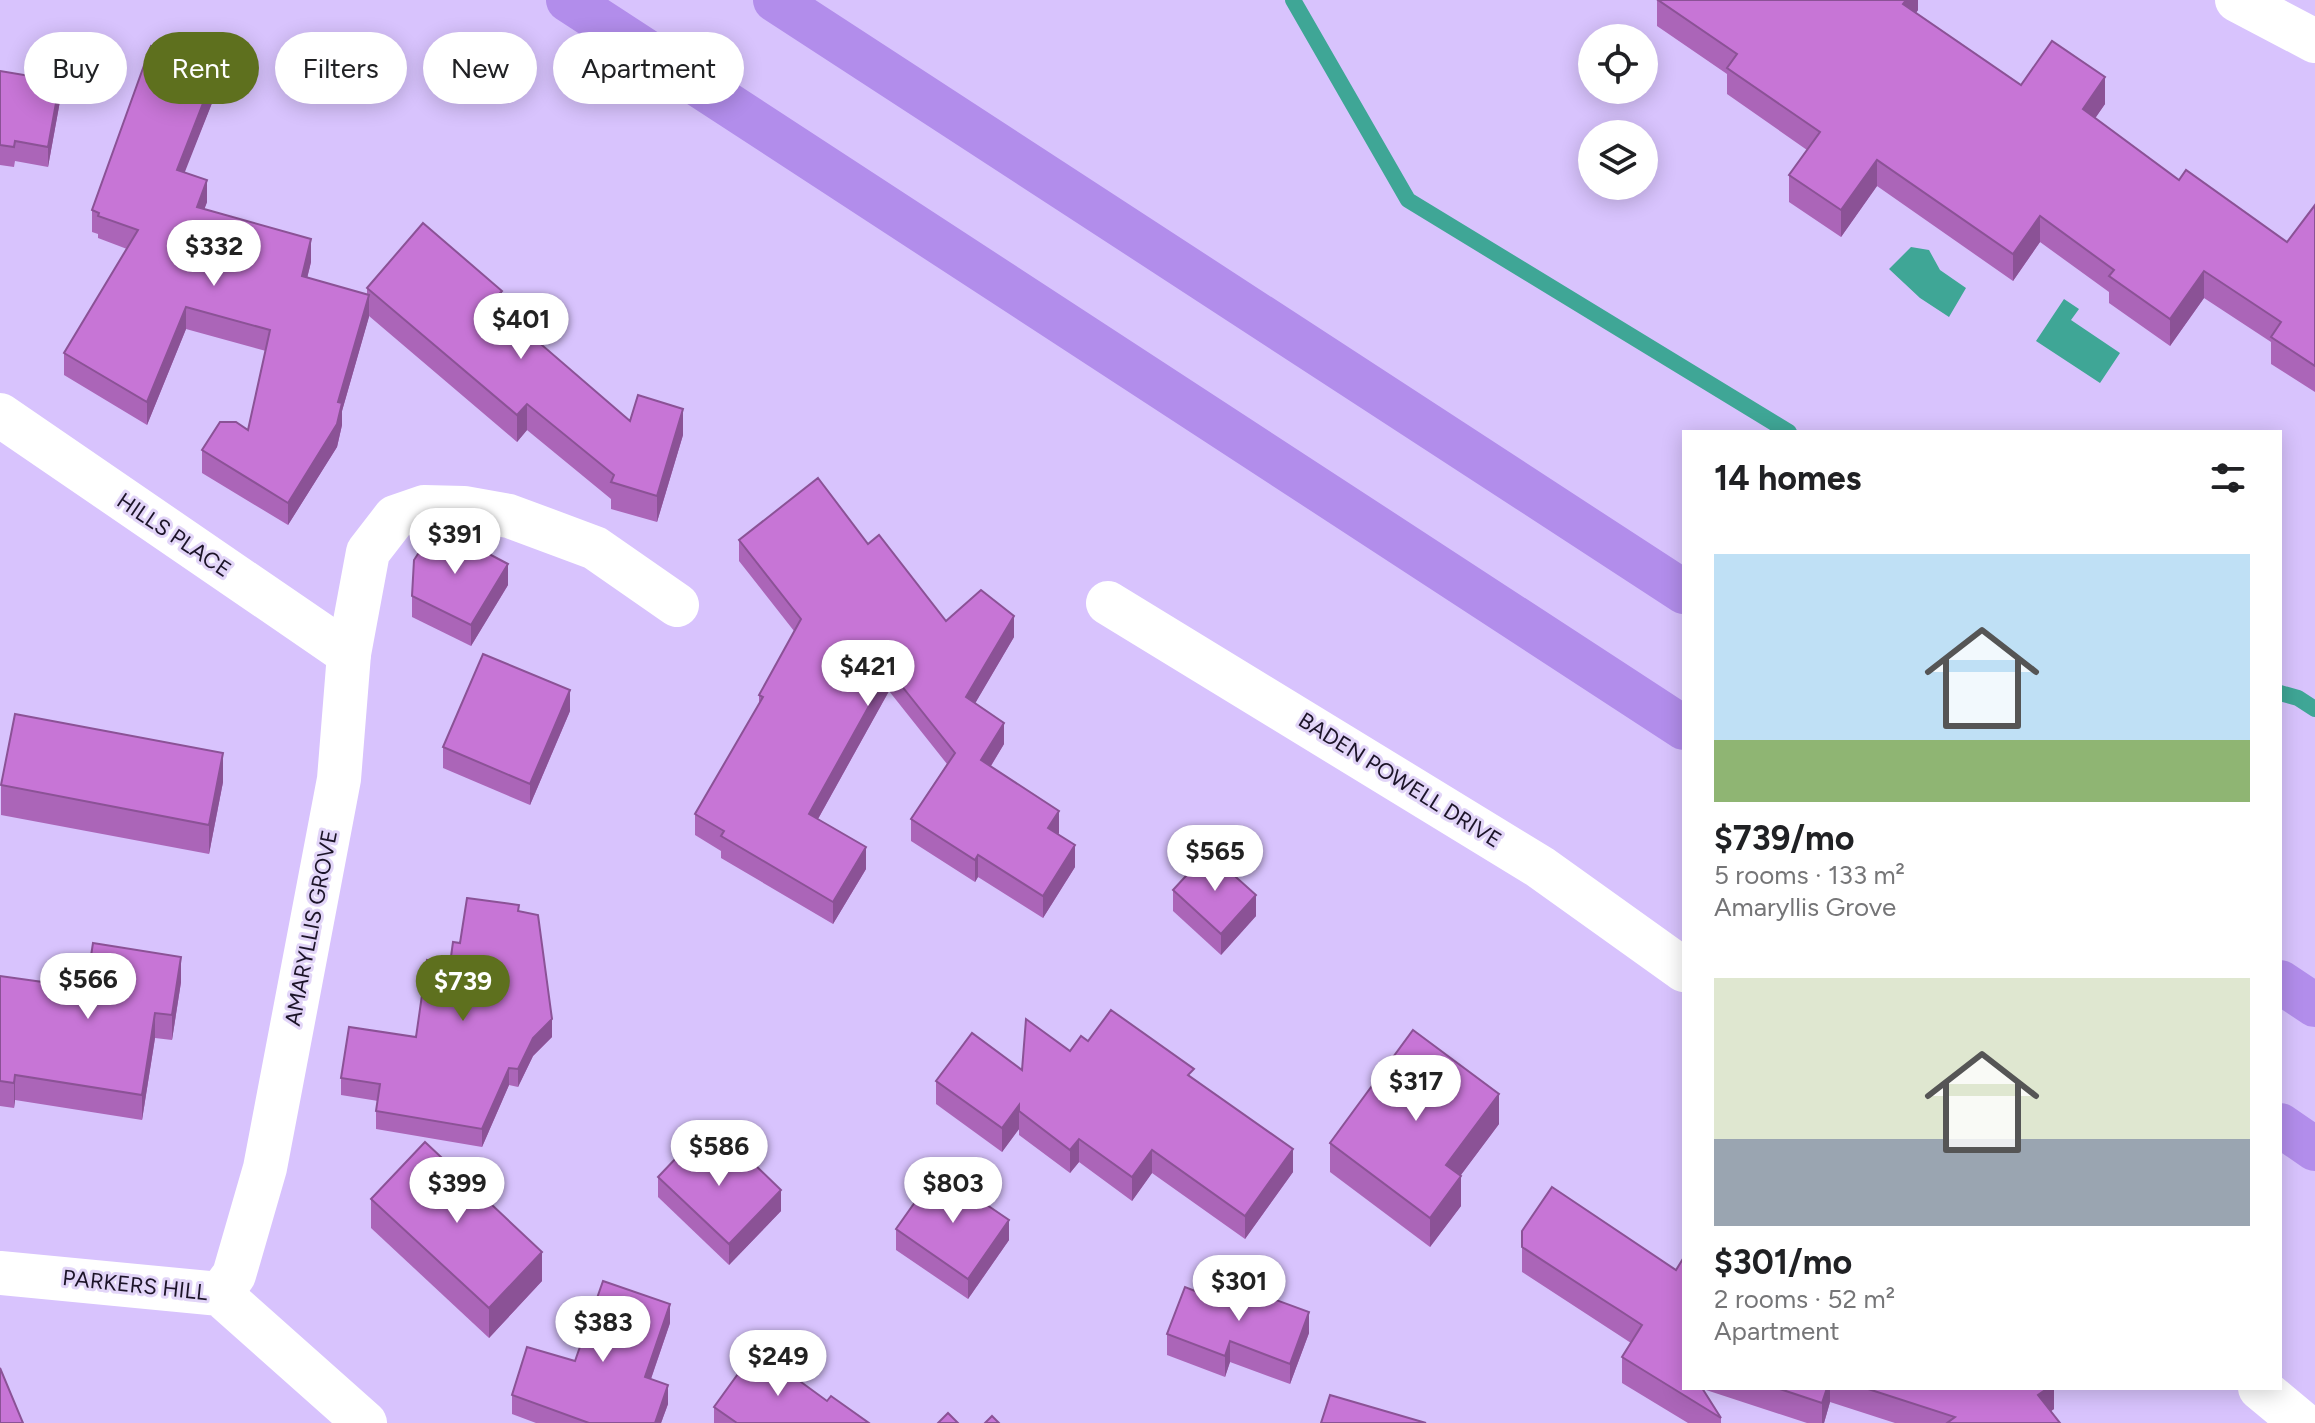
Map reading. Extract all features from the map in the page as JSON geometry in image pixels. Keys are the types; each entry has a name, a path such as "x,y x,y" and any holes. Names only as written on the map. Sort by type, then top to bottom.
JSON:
{"highway":[{"path":"568,0 1682,727"},
{"path":"775,0 1682,591"},
{"path":"2282,983 2315,1005"},
{"path":"2282,1126 2315,1149"}],"street":[{"path":"2237,0 2315,41"},
{"name":"HILLS PLACE","path":"0,415 349,654"},
{"name":"AMARYLLIS GROVE","path":"220,1294 234,1275 265,1168 339,779 349,654 368,552 395,517 424,507 464,508 509,516 595,548 677,605"},
{"name":"BADEN POWELL DRIVE","path":"1108,603 1540,867 1682,969"},
{"name":"PARKERS HILL","path":"0,1273 220,1294 365,1423"},
{"path":"2262,1390 2302,1423"}],"shaded area":[{"path":"1911,247 1929,250 1940,270 1966,288 1949,317 1920,298 1889,269"},
{"path":"2064,299 2079,309 2071,320 2120,353 2100,383 2036,341"}],"building":[{"path":"1658,0 1906,0 1903,4 2021,85 2052,41 2105,77 2083,109 2179,180 2186,170 2287,242 2315,205 2315,366 2271,337 2281,322 2204,271 2170,319 2109,276 2114,270 2040,216 2013,254 1877,160 1841,210 1789,175 1820,132 1727,68 1737,54"},
{"path":"143,68 143,104 203,104 177,170 207,180 197,207 311,239 302,276 369,295 338,402 342,403 337,424 288,503 202,450 220,422 236,422 248,430 270,330 186,307 147,402 64,353 138,230 98,216 99,213 92,210"},
{"path":"0,71 24,75 24,104 56,104 48,147 15,141 14,147 0,145"},
{"path":"423,223 502,291 492,302 630,421 638,395 683,409 657,496 611,482 614,475 527,404 517,415 367,288"},
{"path":"818,478 868,544 879,535 946,621 981,590 1014,616 966,697 1004,723 981,760 1059,811 1048,828 1075,845 1043,896 978,855 975,860 911,819 955,753 889,670 809,814 866,847 833,902 721,836 724,831 695,814 763,697 759,695 801,619 739,540"},
{"path":"436,526 508,564 471,625 412,596 414,560"},
{"path":"483,654 570,690 530,784 443,747"},
{"path":"15,714 223,753 209,825 1,785"},
{"path":"1208,852 1256,895 1221,934 1173,890"},
{"path":"467,898 519,905 518,911 538,915 552,1019 533,1038 518,1069 509,1068 482,1129 376,1111 380,1084 341,1078 349,1027 416,1037 427,960 450,964 453,942 460,943"},
{"path":"93,943 181,957 172,1015 155,1013 142,1095 15,1075 14,1083 0,1081 0,976 86,988"},
{"path":"1111,1010 1194,1069 1188,1075 1293,1149 1245,1216 1152,1150 1132,1177 1079,1139 1070,1150 1019,1111 1019,1105 1002,1128 936,1081 972,1033 1022,1070 1026,1019 1070,1051 1081,1036 1088,1041"},
{"path":"1413,1030 1499,1094 1446,1165 1461,1176 1430,1218 1330,1143"},
{"path":"699,1134 738,1170 749,1159 781,1190 729,1244 658,1177"},
{"path":"425,1142 542,1252 489,1308 371,1199"},
{"path":"937,1171 1009,1220 968,1279 896,1229"},
{"path":"1552,1187 1676,1270 1682,1260 1682,1390 1703,1390 1721,1418 1622,1357 1642,1325 1522,1247 1522,1231"},
{"path":"603,1281 670,1304 645,1377 668,1385 655,1423 589,1423 512,1395 527,1347 575,1361"},
{"path":"1235,1285 1309,1312 1290,1364 1230,1341 1225,1356 1167,1334 1185,1287 1223,1302"},
{"path":"756,1349 827,1401 831,1396 869,1423 737,1423 714,1407"},
{"path":"0,1368 23,1423 0,1423"},
{"path":"1783,1390 1826,1390 1822,1403"},
{"path":"1871,1390 2045,1390 2038,1395 2060,1423 1947,1423 1955,1417"},
{"path":"1330,1395 1426,1423 1321,1423"},
{"path":"948,1413 958,1423 938,1423"},
{"path":"992,1416 999,1423 985,1423"}],"waterway":[{"path":"1293,0 1408,200 1786,430"},
{"path":"2282,694 2298,698 2315,709"}]}
